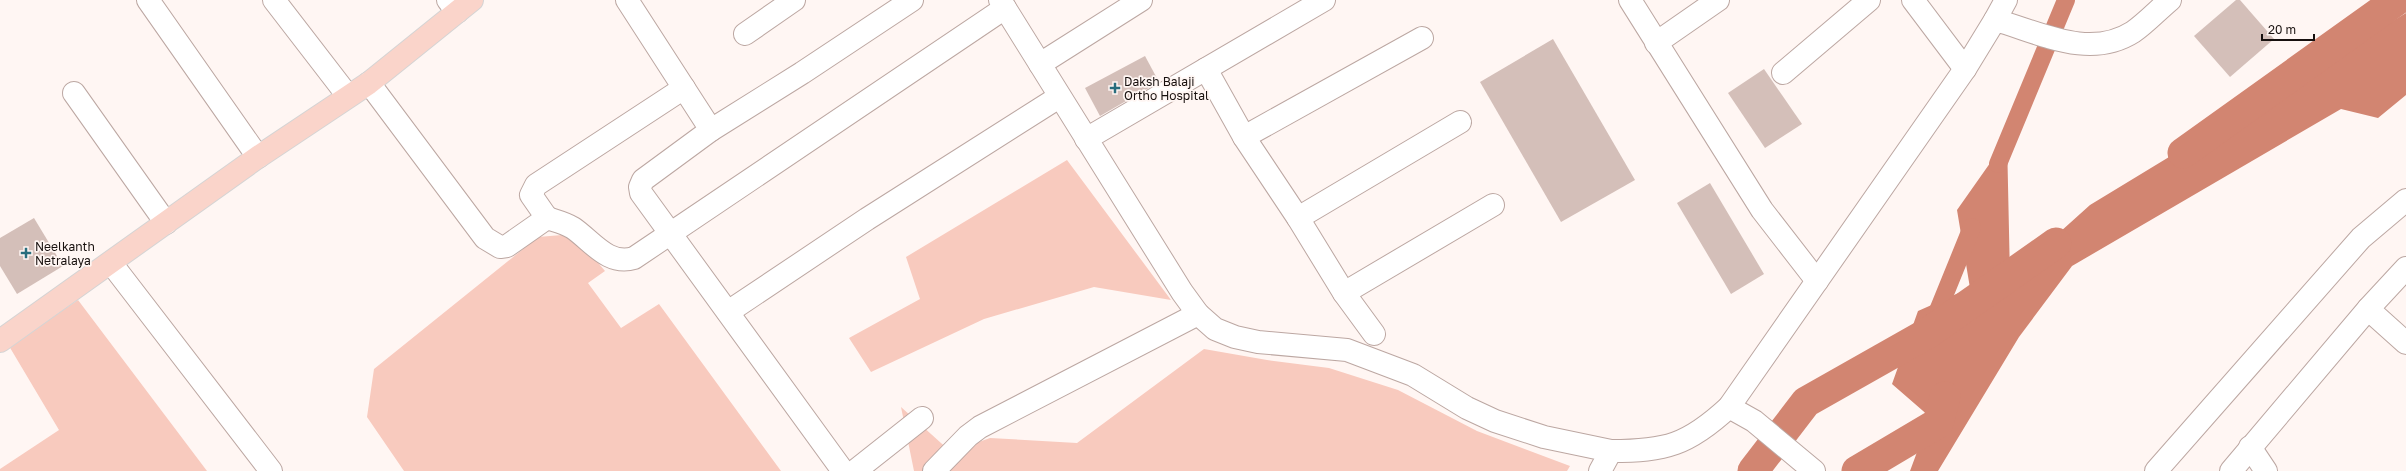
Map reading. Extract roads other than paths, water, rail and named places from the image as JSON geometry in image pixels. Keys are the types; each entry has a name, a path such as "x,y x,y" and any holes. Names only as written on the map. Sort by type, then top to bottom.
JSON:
{"main road":[{"path":"0,340 111,263 258,156 368,83 459,4"}],"street":[{"path":"148,0 258,156"},
{"path":"274,0 348,96"},
{"path":"627,0 711,130"},
{"path":"745,34 794,0"},
{"path":"844,471 641,193 640,187 643,180 649,175 711,130 802,73 912,0"},
{"path":"1040,64 1141,0"},
{"path":"1086,139 1324,0"},
{"path":"1630,0 1762,210 1817,281"},
{"path":"1656,42 1718,0"},
{"path":"1783,73 1869,0"},
{"path":"1913,0 1965,69"},
{"path":"684,88 536,184 531,195 547,218 564,224 613,258 624,261 634,258 672,234 1003,4 1086,139 1198,314 1214,329 1235,337 1258,342 1348,350 1376,359 1412,374 1467,408 1495,421 1544,437 1611,451 1657,450 1686,439 1709,426 1730,407 1965,69 2004,23 2006,0"},
{"path":"2004,23 2056,39 2081,44 2105,44 2132,32 2170,0"},
{"path":"1244,137 1422,38"},
{"path":"1206,69 1244,137 1298,218 1344,293 1374,334"},
{"path":"368,83 485,238 500,247 507,246 547,218"},
{"path":"74,93 166,223"},
{"path":"728,312 868,219 1060,97"},
{"path":"1298,218 1460,122"},
{"path":"2156,471 2361,238 2406,200"},
{"path":"1344,293 1493,205"},
{"path":"111,263 271,471"},
{"path":"2231,471 2368,309 2406,268"},
{"path":"2368,309 2406,343"},
{"path":"934,471 968,436 980,427 1198,314"},
{"path":"1730,407 1754,422 1814,471"},
{"path":"855,471 922,418"},
{"path":"2250,447 2266,471"},
{"path":"1600,471 1611,451"}],"waterway":[{"path":"1998,164 2066,0"},
{"path":"2183,153 2397,0"},
{"path":"1933,323 1972,227"},
{"path":"1753,471 1806,402 1928,333 2056,243"},
{"path":"1857,471 1938,423 1945,397"}],"place":[{"name":"Daksh Balaji Ortho Hospital","path":"1115,88"},
{"name":"Neelkanth Netralaya","path":"26,253"}]}
